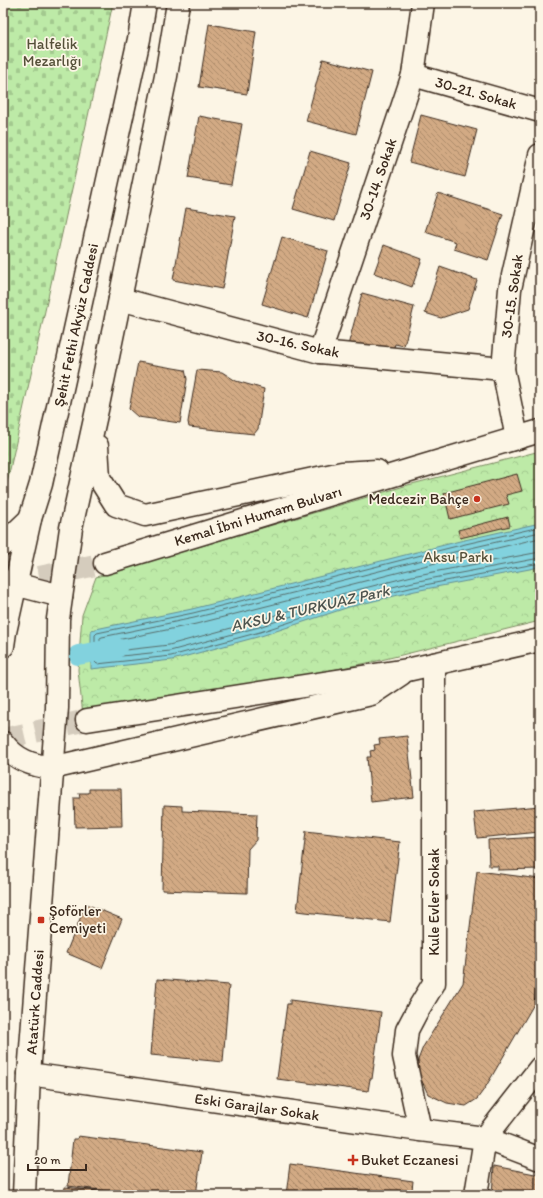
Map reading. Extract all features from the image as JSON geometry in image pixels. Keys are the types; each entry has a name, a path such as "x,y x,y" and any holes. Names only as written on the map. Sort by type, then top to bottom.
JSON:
{"main road":[{"name":"Şehit Fethi Akyüz Caddesi","path":"4,636 9,583 42,484 139,39 145,3"},
{"path":"9,583 61,596 71,528 95,422 166,76 178,3"},
{"name":"30-14. Sokak","path":"320,352 413,75 423,3"},
{"name":"30-21. Sokak","path":"413,75 540,111"},
{"name":"30-15. Sokak","path":"517,438 503,368 510,290 540,155"},
{"name":"30-16. Sokak","path":"120,299 320,352 503,368"},
{"path":"95,422 99,478 116,505 145,515 342,473 410,470 540,431"},
{"name":"Kemal İbni Humam Bulvarı","path":"105,563 410,470"},
{"path":"3,545 30,519"},
{"name":"Atatürk Caddesi","path":"24,1195 29,1074 57,708 58,619 61,596"},
{"path":"87,720 407,670 540,640"},
{"name":"Kule Evler Sokak","path":"420,1130 404,1056 408,1030 417,1011 434,983 434,664"},
{"path":"3,743 9,751 17,757 36,766 52,768 371,694 407,670"},
{"path":"476,1195 485,1138 540,1068"},
{"name":"Eski Garajlar Sokak","path":"29,1074 485,1138 540,1159"}],"green space":[{"name":"Halfelik Mezarlığı","path":"3,3 113,3 3,501"},
{"name":"Aksu Parkı","path":"540,451 540,621 377,661 237,689 83,715 78,670 82,615 96,577 408,485"}],"water":[{"path":"540,523 540,567 415,591 349,607 261,636 172,660 91,669 91,630 192,609 460,541"}],"building":[{"path":"209,24 256,32 247,94 199,87"},
{"path":"323,59 372,72 356,134 306,121"},
{"path":"421,115 477,130 465,177 409,162"},
{"path":"199,116 242,124 231,185 188,178"},
{"path":"310,151 351,163 334,221 293,209"},
{"path":"438,193 503,214 488,260 454,249 456,242 425,232"},
{"path":"186,208 235,216 222,289 173,280"},
{"path":"282,237 328,251 308,318 262,304"},
{"path":"384,245 422,259 412,287 374,273"},
{"path":"440,267 477,280 468,309 441,318 425,313"},
{"path":"362,293 414,307 404,346 395,344 392,355 347,349"},
{"path":"138,362 185,370 187,379 180,423 138,417 129,409"},
{"path":"197,370 222,372 236,381 264,389 258,429 254,434 189,427 188,422"},
{"name":"Medcezir Bahçe","path":"517,474 522,491 506,495 509,504 450,519 444,493"},
{"path":"508,517 510,526 460,538 458,530"},
{"path":"407,736 414,797 371,802 367,757 371,757 370,751 375,750 374,745 380,744 379,739"},
{"path":"89,789 121,789 122,826 75,827 74,798 80,798 79,793 89,793"},
{"path":"164,805 182,806 182,811 257,814 256,840 248,849 247,893 162,890"},
{"path":"540,806 540,832 477,838 474,812"},
{"path":"306,831 400,842 390,922 297,911"},
{"path":"540,837 540,869 498,870 498,866 489,866 488,840"},
{"path":"477,871 540,879 540,941 534,1004 485,1088 477,1099 466,1106 447,1103 428,1094 419,1075 418,1060 423,1047 463,983"},
{"path":"86,904 122,919 102,968 66,953"},
{"path":"157,979 229,985 223,1062 151,1055"},
{"path":"290,1000 381,1012 372,1079 370,1079 368,1091 277,1079 287,1004 290,1004"},
{"path":"78,1136 202,1152 196,1195 140,1195 68,1186 73,1139 77,1139"},
{"path":"290,1164 413,1181 412,1190 416,1191 415,1195 286,1195"},
{"path":"494,1166 540,1175 540,1195 492,1195"},
{"path":"65,1187 130,1195 64,1195"}],"waterway":[{"name":"AKSU & TURKUAZ Park","path":"78,655 117,648"}],"tunnel":[{"path":"7,584 105,563"},
{"path":"3,739 87,720"}],"place":[{"name":"Medcezir Bahçe","path":"477,499"},
{"name":"Şoförler Cemiyeti","path":"41,920"},
{"name":"Buket Eczanesi","path":"353,1160"}]}
